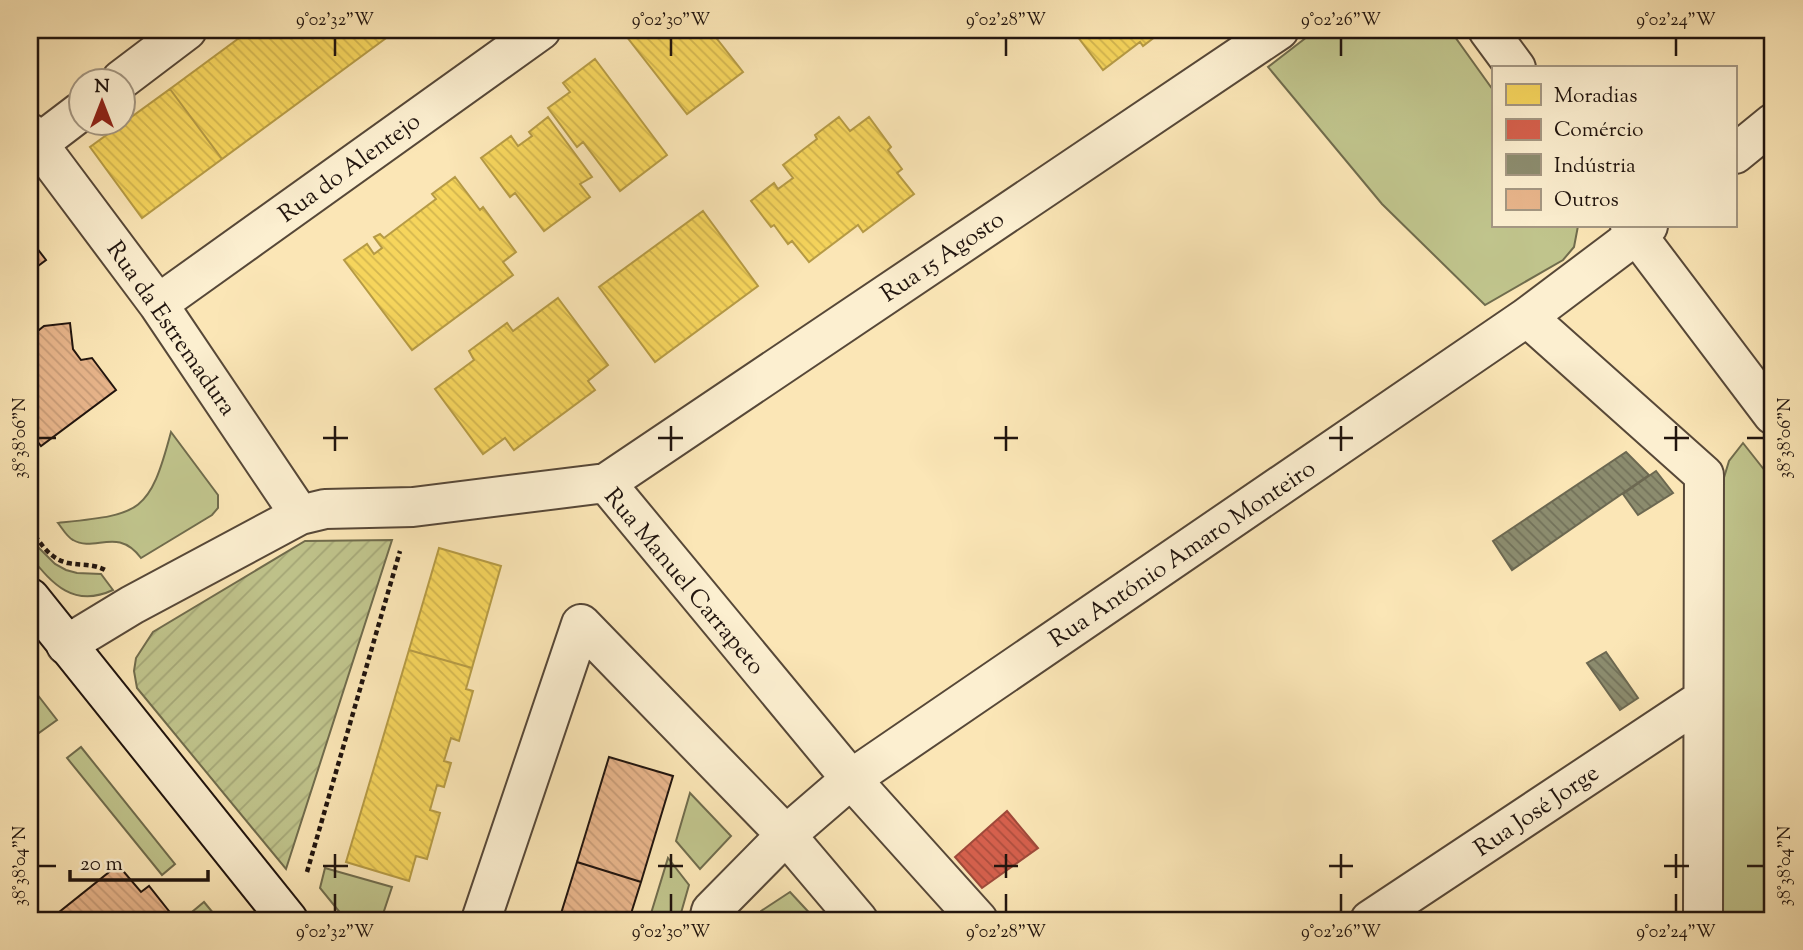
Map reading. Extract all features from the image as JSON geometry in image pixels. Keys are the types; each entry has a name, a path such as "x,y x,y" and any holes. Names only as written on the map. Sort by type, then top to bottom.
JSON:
{"street":[{"path":"136,69 187,30"},
{"name":"Rua do Alentejo","path":"158,304 541,30"},
{"name":"Rua 15 Agosto","path":"606,483 1279,30"},
{"path":"1488,30 1515,66"},
{"name":"Rua da Estremadura","path":"66,120 34,139 158,304 300,515"},
{"path":"1736,154 1773,123"},
{"path":"1638,229 1773,415"},
{"name":"Rua António Amaro Monteiro","path":"786,835 851,779 1527,317 1638,229"},
{"path":"1527,317 1704,475 1703,920"},
{"name":"Rua Manuel Carrapeto","path":"66,645 132,604 300,515 325,509 413,507 606,483 851,779 978,920"},
{"path":"30,598 288,920"},
{"path":"481,920 581,624 786,835 858,920"},
{"name":"Rua José Jorge","path":"1370,920 1703,699"},
{"path":"709,920 711,911 786,835"}],"path":[{"path":"304,883 413,507"},
{"path":"30,528 48,553 69,563 98,566 114,580"}],"green space":[{"path":"1316,30 1450,30 1492,89 1492,228 1578,228 1574,247 1563,260 1485,305 1382,204 1268,67"},
{"path":"171,432 218,495 218,508 212,515 141,558 123,544 81,543 69,537 58,523 107,517 124,512 147,495 156,480"},
{"path":"1743,443 1773,481 1773,920 1721,920 1719,494 1729,461"},
{"path":"30,539 55,564 77,573 101,574 113,590 87,596 66,591 47,576 30,556"},
{"path":"392,540 286,869 137,688 134,671 136,658 153,632 305,541"},
{"path":"30,685 57,720 36,735 30,727"},
{"path":"81,747 175,864 162,875 67,758"},
{"path":"690,793 731,836 700,869 676,841"},
{"path":"668,858 689,885 679,920 649,920"},
{"path":"325,868 392,887 381,920 346,920 320,888"},
{"path":"790,892 816,920 760,918 761,911"},
{"path":"204,902 219,920 198,920 192,912"}],"building: Moradias":[{"path":"250,30 397,30 222,159 170,89"},
{"path":"710,30 743,72 687,114 623,32"},
{"path":"1067,30 1164,30 1143,46 1140,42 1103,70 1074,32 1071,35"},
{"path":"595,59 667,155 620,191 583,142 577,147 548,108 570,92 563,83"},
{"path":"170,89 222,159 142,218 90,147 105,136 136,136 136,114"},
{"path":"548,117 592,177 580,184 590,197 544,231 515,193 510,197 481,158 511,136 518,146 532,136 529,132"},
{"path":"839,117 850,131 869,117 891,147 888,150 902,169 897,173 914,194 863,232 858,225 809,262 792,241 788,244 774,225 771,227 751,201 774,183 778,189 793,178 783,165 817,139 815,135"},
{"path":"455,177 480,210 483,207 516,252 503,262 513,275 412,350 344,260 367,244 374,254 382,248 374,237 380,234 384,238 436,199 432,194"},
{"path":"703,211 758,286 655,362 599,287"},
{"path":"558,298 608,365 588,381 595,390 514,450 505,438 483,454 435,389 474,360 469,351 507,323 513,331"},
{"path":"439,548 501,566 472,668 409,650"},
{"path":"409,650 472,668 466,689 473,691 459,741 451,738 444,761 451,763 444,787 437,785 430,810 440,813 427,859 416,856 409,881 346,862"}],"building: Comércio":[{"path":"1007,811 1038,848 982,888 955,857"}],"building: Indústria":[{"path":"1626,452 1649,475 1512,570 1493,541"},
{"path":"1656,471 1673,493 1638,515 1623,494"},
{"path":"1606,652 1638,698 1620,710 1587,663"}],"building: Outros":[{"path":"30,239 46,260 30,272"},
{"path":"70,323 73,349 81,360 92,358 116,390 41,446 30,432 30,328 34,334 44,326"},
{"path":"609,757 673,776 641,882 577,862"},
{"path":"577,862 641,882 629,920 559,920"},
{"path":"118,865 141,892 149,886 176,920 64,920 58,913"}]}
